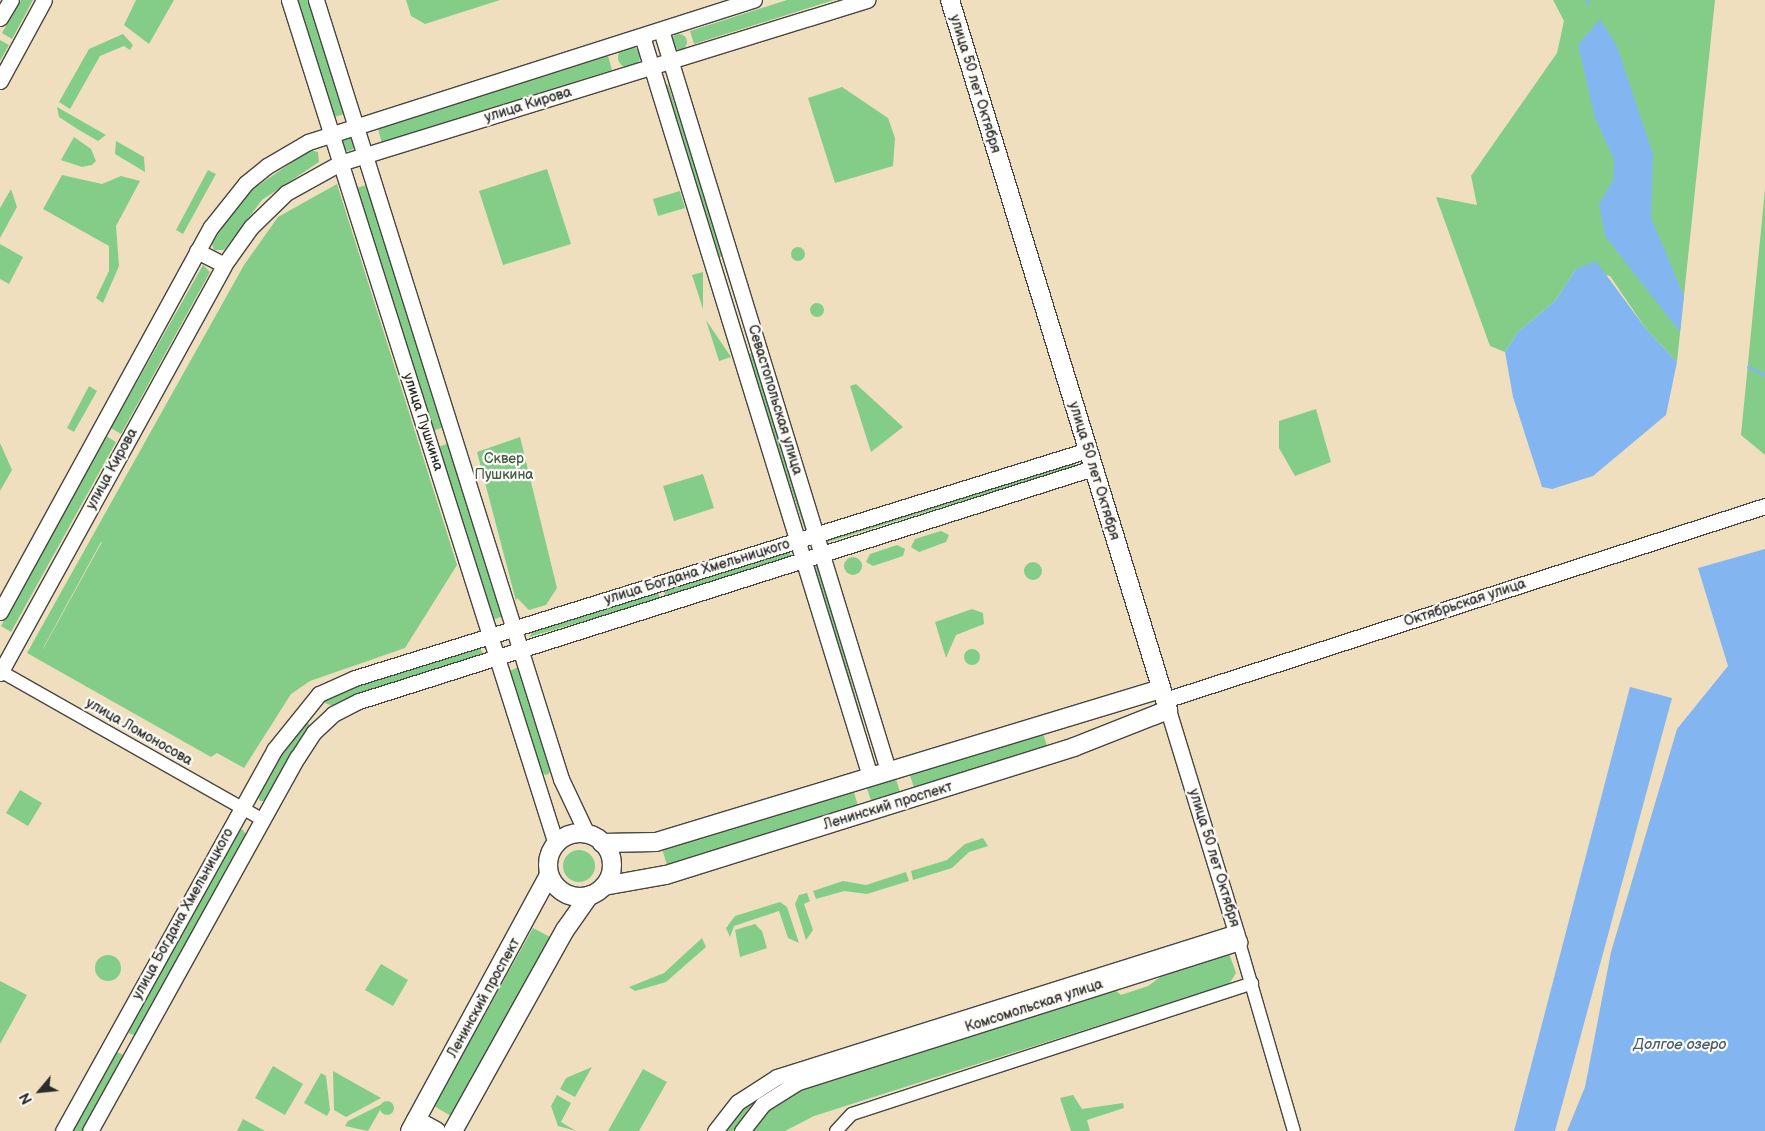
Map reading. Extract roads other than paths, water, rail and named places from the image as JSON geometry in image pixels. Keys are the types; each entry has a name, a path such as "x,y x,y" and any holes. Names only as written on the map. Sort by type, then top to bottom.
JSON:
{"main road":[{"name":"улица 50 лет Октября","path":"950,0 1165,700"},
{"path":"596,891 565,893 549,875 548,859 556,844 570,835 587,834 602,843 656,842 888,770 1165,700"},
{"name":"Ленинский проспект","path":"596,891 666,875 1074,747 1165,700"},
{"path":"453,1131 565,930 596,891 612,864 602,843"},
{"name":"Ленинский проспект","path":"436,1131 413,1126 549,875"}],"street":[{"path":"0,81 44,0"},
{"name":"улица Пушкина","path":"288,0 556,844"},
{"name":"улица Пушкина","path":"316,0 570,806 587,834"},
{"path":"0,612 197,251 246,183 293,150 331,135 754,0"},
{"name":"улица Кирова","path":"0,672 224,265 267,209 286,193 340,163 867,0"},
{"name":"Севастопольская улица","path":"662,30 888,770"},
{"name":"Севастопольская улица","path":"642,36 870,776"},
{"path":"197,251 224,265"},
{"path":"712,264 732,259"},
{"path":"738,349 757,343"},
{"name":"улица Богдана Хмельницкого","path":"63,1131 274,750 309,702 355,678 1088,450"},
{"name":"улица Богдана Хмельницкого","path":"90,1131 263,820 324,720 359,701 1094,468"},
{"name":"Октябрьская улица","path":"1165,700 1765,506"},
{"name":"улица Ломоносова","path":"0,672 263,820"},
{"name":"улица 50 лет Октября","path":"1165,700 1238,937"},
{"path":"309,702 324,720"},
{"path":"1238,937 1294,1131"},
{"name":"Комсомольская улица","path":"715,1131 738,1102 760,1086 1238,937"},
{"path":"836,1131 852,1114 1252,983"},
{"name":"Комсомольская улица","path":"742,1131 763,1104 791,1086 893,1045"}],"water":[{"path":"1600,19 1617,46 1653,154 1651,218 1684,296 1680,332 1605,236 1599,204 1613,180 1614,160 1595,118 1578,45"},
{"path":"1596,261 1646,329 1677,362 1666,415 1593,476 1552,489 1542,487 1513,397 1505,352 1518,332 1555,301 1576,269"},
{"name":"Долгое озеро","path":"1765,549 1765,1131 1567,1131 1585,1087 1611,952 1677,729 1728,666 1698,568"},
{"path":"1630,687 1672,698 1555,1131 1514,1131"}],"waterway":[{"path":"1587,0 1588,4"},
{"path":"1748,367 1765,375"}],"park label":[{"name":"Сквер Пушкина","path":"504,468"}]}
